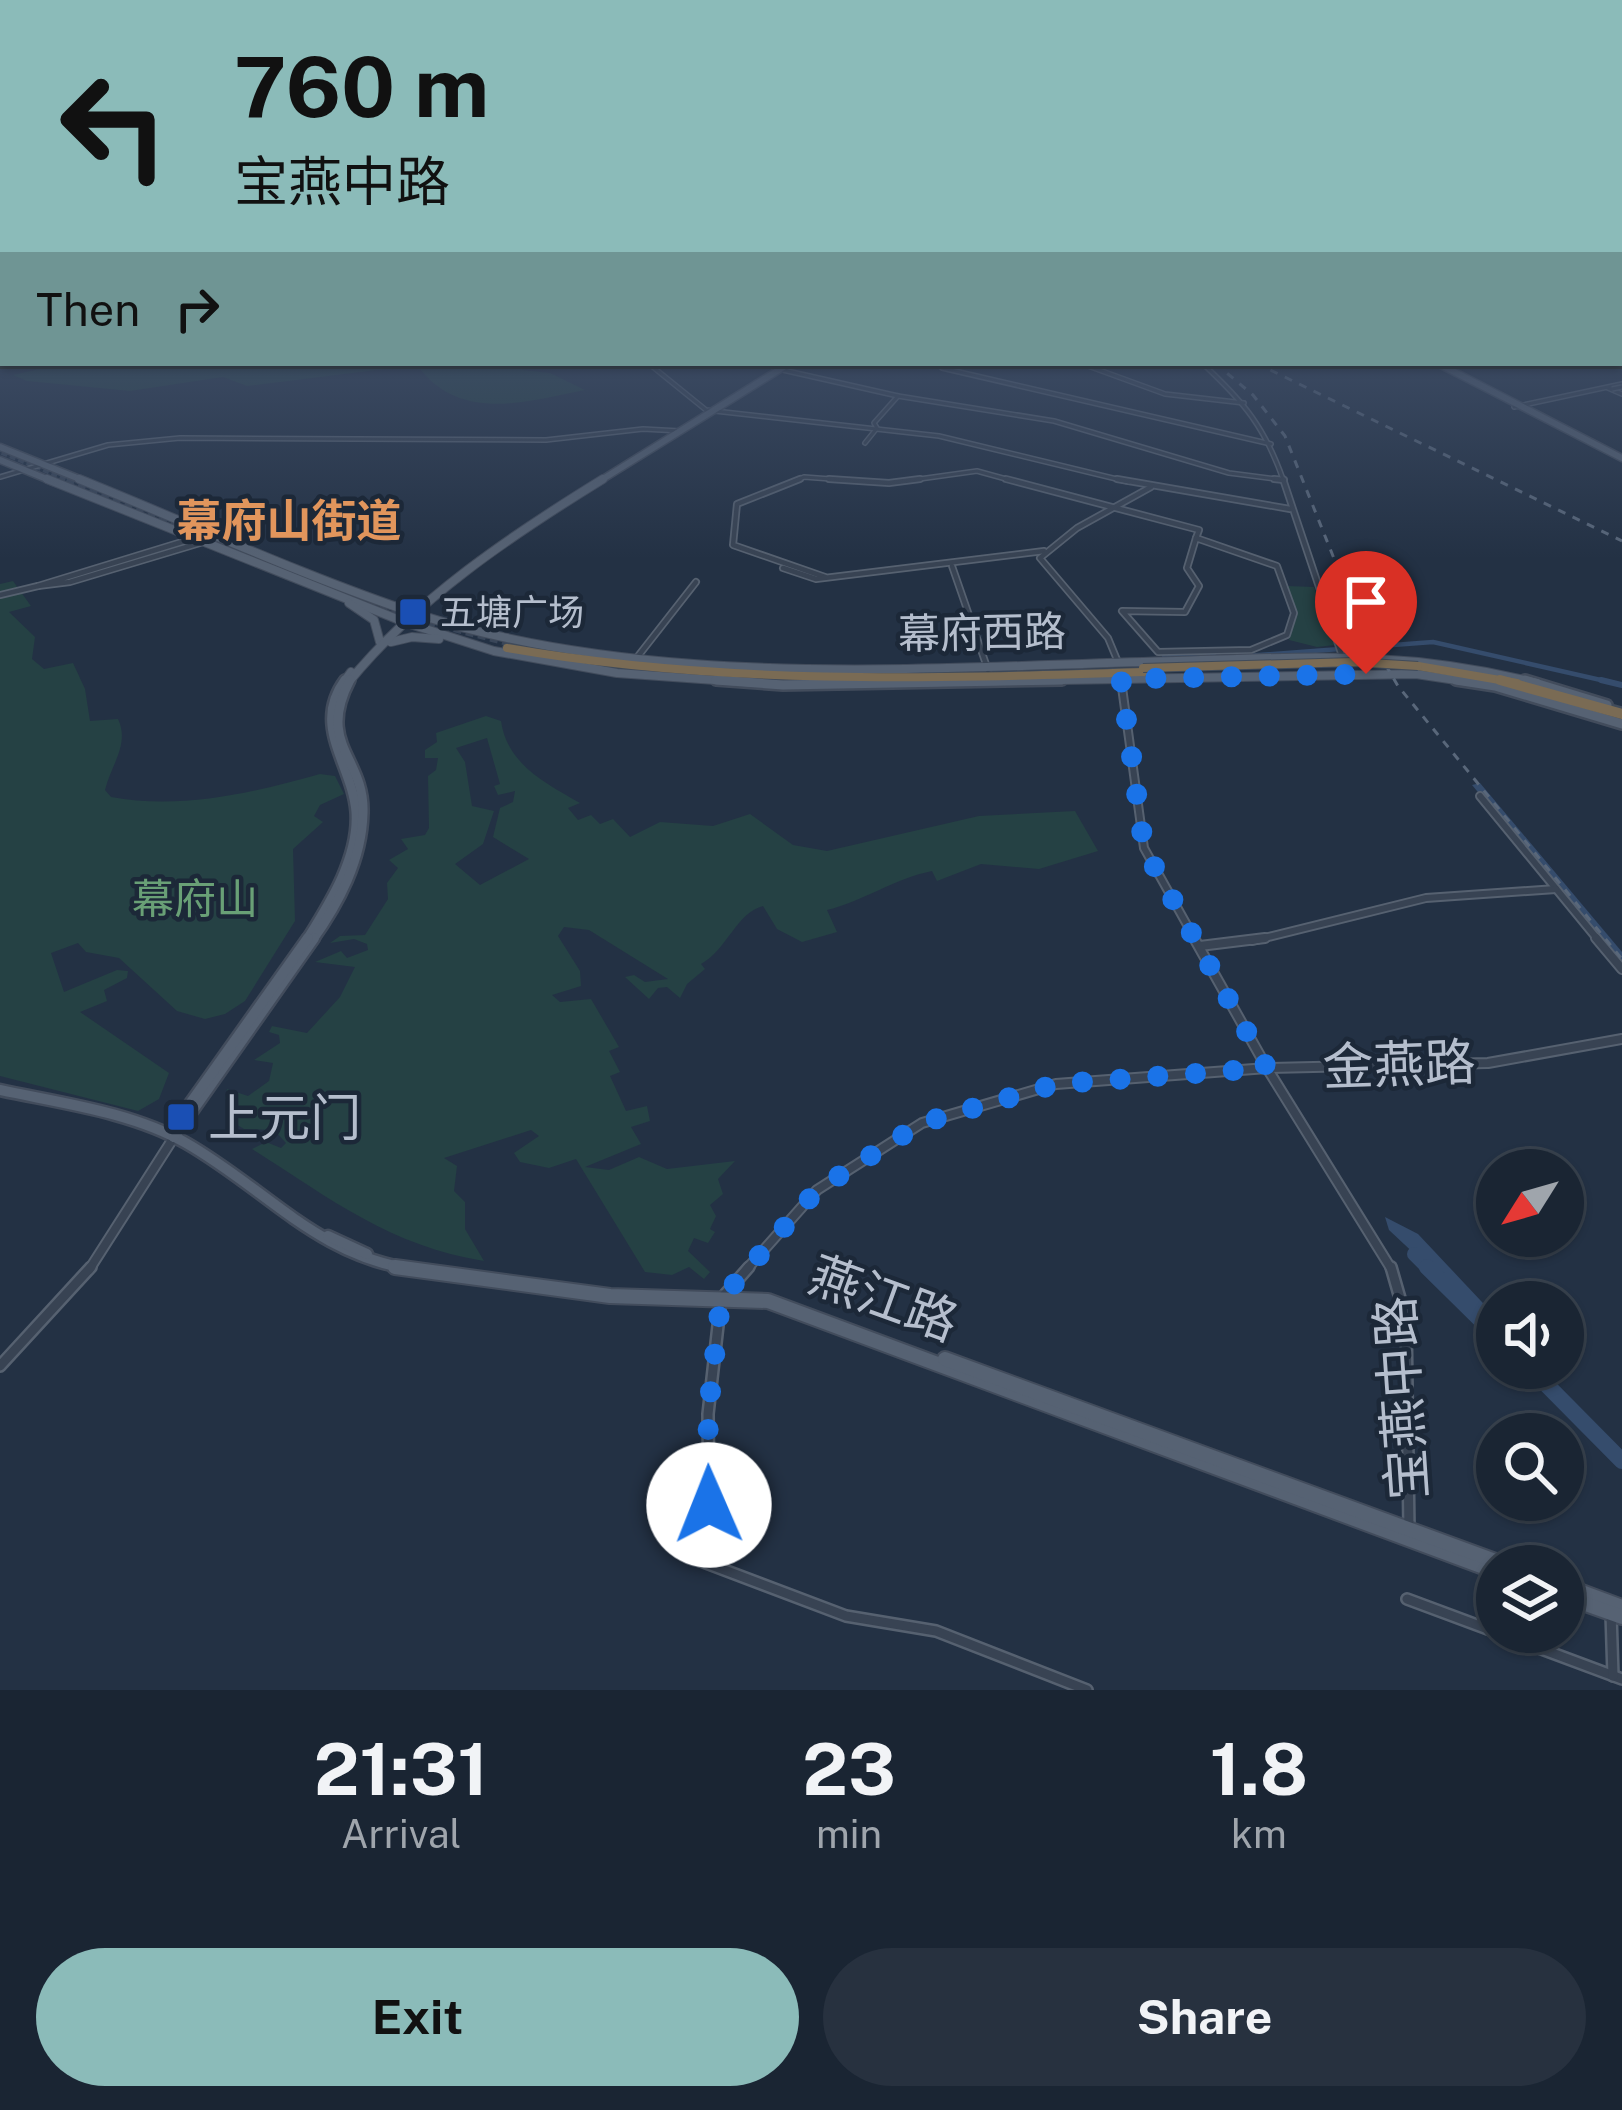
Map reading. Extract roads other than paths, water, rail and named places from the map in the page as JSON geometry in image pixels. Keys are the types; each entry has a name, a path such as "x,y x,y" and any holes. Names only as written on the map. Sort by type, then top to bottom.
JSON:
{"highway":[{"name":"幕府西路","path":"1144,670 987,667 724,673 511,646 633,669 740,679 1419,668 1516,683 1606,708 1622,717"},
{"name":"幕府西路","path":"1419,668 1622,717"},
{"path":"1580,695 1606,708"},
{"path":"1558,702 1589,707"}],"main road":[{"path":"175,1134 324,924 353,872 364,809 338,736 336,711 350,680 415,613 515,533 723,402"},
{"path":"1510,402 1622,456"},
{"path":"1,452 22,469 462,642"},
{"name":"幕府西路","path":"1,452 415,613 509,639 635,660 734,669 987,667 1338,654 1444,664 1580,695 1622,717"},
{"path":"340,596 374,620 383,643"},
{"path":"383,643 422,637 462,642"},
{"name":"幕府西路","path":"462,642 554,664 726,685 1417,674 1622,717"},
{"name":"燕江路","path":"0,1090 175,1134 328,1236 375,1257 613,1291 768,1301 1476,1563"},
{"path":"1409,1535 1476,1556"},
{"path":"1584,1595 1618,1612"},
{"path":"1584,1602 1618,1612"}],"street":[{"path":"699,402 710,410 939,436 1151,487 1290,510"},
{"path":"877,428 874,423 893,402"},
{"path":"933,402 1054,422 1229,472 1284,480"},
{"path":"1088,402 1273,445"},
{"path":"1243,402 1273,445 1290,510 1348,674"},
{"path":"1517,406 1537,402"},
{"path":"865,443 877,428"},
{"path":"877,428 937,437 1150,489 1290,510"},
{"path":"0,477 108,446 180,438 546,440 678,430"},
{"path":"824,577 733,545 737,504 804,477 889,483 977,471 1199,530 1196,538 1187,568 1199,586 1184,612 1122,611 1158,652 1251,650 1287,635 1294,613 1277,566 1196,538"},
{"path":"839,575 894,575 1043,553 1083,528 1093,516 1151,487"},
{"path":"0,595 219,534"},
{"path":"783,568 824,577 1043,553"},
{"path":"1043,553 1040,558 1077,607 1108,638 1118,662"},
{"path":"952,566 987,667"},
{"path":"635,660 696,582"},
{"path":"1307,655 1316,674"},
{"name":"宝燕中路","path":"1121,679 1144,848 1267,1068 1389,1259 1406,1319 1409,1535"},
{"path":"1480,796 1622,969"},
{"path":"1200,946 1235,945 1426,898 1556,889"},
{"name":"金燕路","path":"723,1297 817,1190 922,1123 1056,1084 1267,1068 1488,1063 1622,1039"},
{"path":"0,1366 85,1276 175,1134"},
{"path":"723,1297 708,1414 709,1505 704,1536 690,1557 847,1616 936,1631 1087,1690"},
{"path":"1407,1599 1617,1678 1618,1612"}],"water":[{"path":"1480,783 1622,952 1622,965 1472,785"},
{"path":"1385,1217 1418,1234 1476,1296 1476,1311 1389,1230"}],"waterway":[{"path":"1245,656 1433,642 1606,681"},
{"path":"1164,656 1214,656"},
{"path":"1601,680 1606,681"},
{"path":"1606,681 1614,683"},
{"path":"1606,681 1622,685"},
{"path":"1414,1254 1427,1267"},
{"path":"1427,1267 1476,1315"},
{"path":"1427,1267 1430,1270"},
{"path":"1551,1389 1622,1461"}],"tunnel":[{"path":"2,452 75,482"},
{"path":"67,479 95,490"},
{"path":"89,492 350,596"},
{"path":"368,603 446,632"},
{"path":"442,625 515,644"}],"railway":[{"path":"1258,402 1285,436 1357,616 1398,686 1622,959"},
{"path":"1336,402 1622,541"}],"place":[{"name":"五塘广场","path":"413,612"},
{"name":"上元门","path":"181,1117"}],"district":[{"name":"幕府山街道","path":"289,520"}],"park label":[{"name":"幕府山","path":"195,898"}]}
